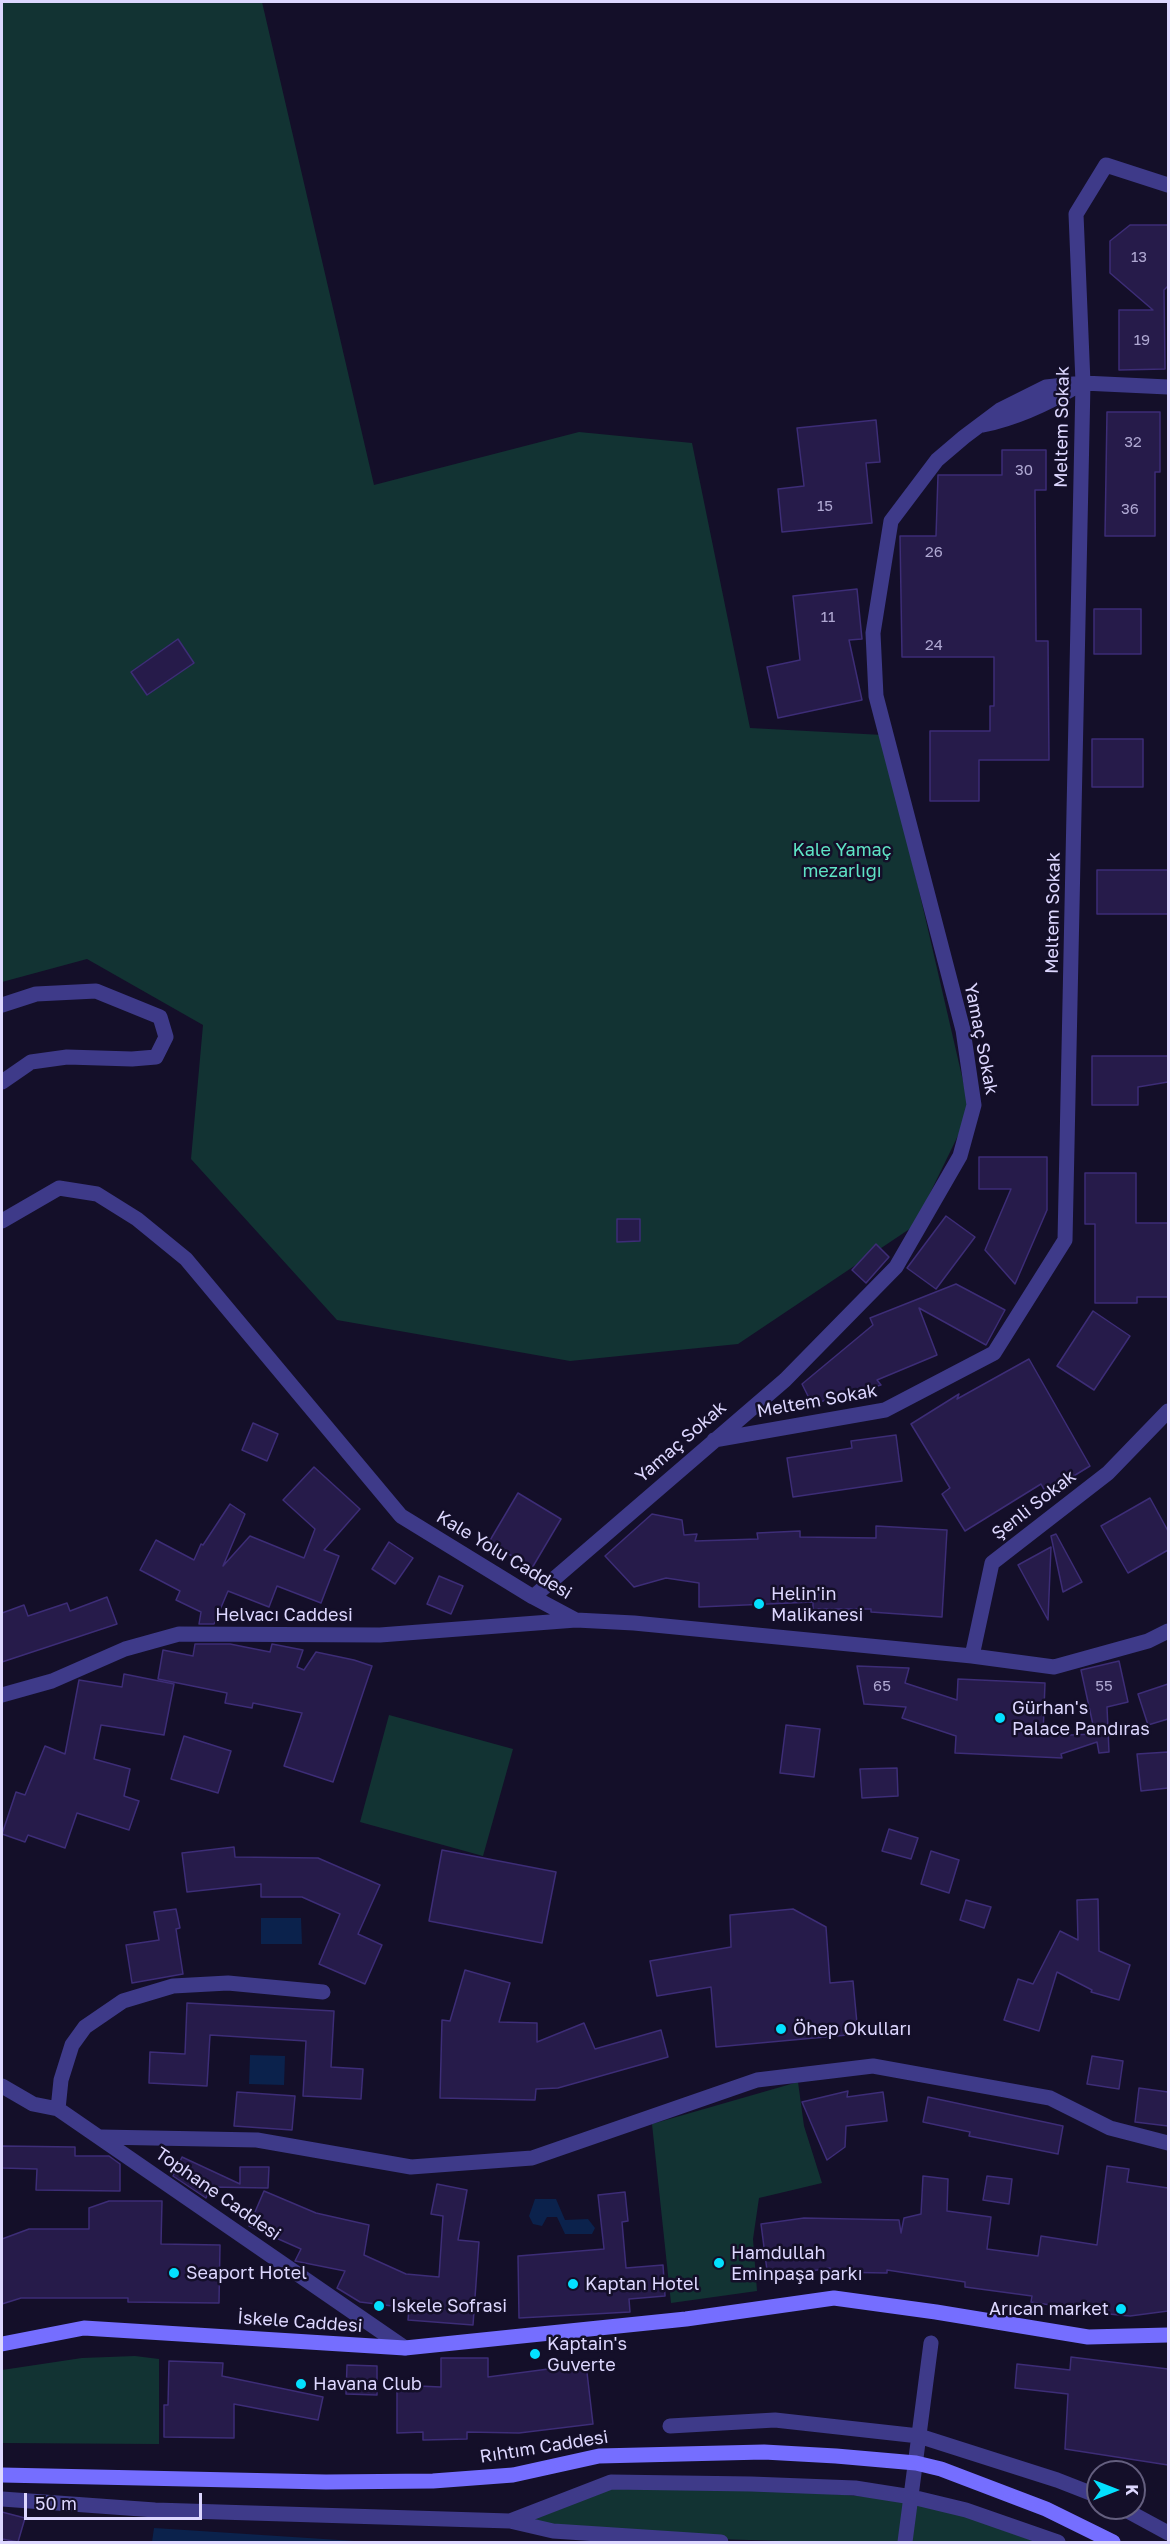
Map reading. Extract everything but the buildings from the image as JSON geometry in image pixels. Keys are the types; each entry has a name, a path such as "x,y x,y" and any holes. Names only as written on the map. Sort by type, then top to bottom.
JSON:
{"street":[{"name":"Meltem Sokak","path":"714,1440 885,1410 994,1353 1065,1240 1083,383 1076,214 1106,165 1168,186"},
{"path":"1083,383 1168,387"},
{"name":"Yamaç Sokak","path":"533,1597 785,1380 896,1267 960,1156 974,1106 963,1030 876,696 873,633 891,522 937,460 977,426 1006,421 1050,402 1083,383"},
{"path":"2,1005 36,994 96,991 160,1017 166,1037 156,1056 132,1059 67,1056 30,1062 2,1082"},
{"name":"Kale Yolu Caddesi","path":"2,1221 59,1188 97,1194 137,1219 186,1259 401,1516 533,1597 576,1620 634,1623 972,1656 1054,1667 1148,1641 1168,1631"},
{"name":"Şenli Sokak","path":"972,1656 992,1563 1108,1473 1168,1411"},
{"name":"Helvacı Caddesi","path":"2,1695 52,1681 125,1649 179,1634 380,1635 576,1620"},
{"path":"58,2109 61,2080 72,2045 85,2027 123,2001 173,1986 228,1983 323,1992"},
{"path":"101,2137 257,2140 411,2167 532,2158 757,2080 873,2066 1050,2098 1110,2128 1168,2143"},
{"name":"Tophane Caddesi","path":"2,2086 33,2104 58,2109 405,2348"},
{"name":"İskele Caddesi","path":"2,2344 84,2328 405,2348 686,2319 834,2298 1088,2337 1168,2335"},
{"path":"905,2542 931,2343"},
{"path":"670,2426 775,2420 919,2436 1086,2491"},
{"name":"Rıhtım Caddesi","path":"2,2475 326,2482 433,2481 513,2475 599,2456 764,2452 916,2463 993,2487 1046,2509 1113,2542"},
{"path":"510,2521 611,2482 843,2488 912,2497 966,2510 1058,2542"},
{"path":"2,2499 155,2510 510,2521 553,2531 721,2542"},
{"path":"1144,2520 1168,2533"}],"green space":[{"name":"Kale Yamaç mezarlığı","path":"2,2 262,2 374,485 579,432 692,443 750,728 883,735 970,1111 914,1226 738,1344 570,1361 337,1320 191,1159 203,1025 87,959 2,982"},
{"path":"389,1715 513,1749 483,1856 360,1822"},
{"path":"798,2082 804,2126 822,2183 759,2198 753,2239 757,2291 671,2303 652,2124"},
{"path":"135,2356 159,2359 159,2444 2,2443 2,2370 82,2358"},
{"path":"611,2484 732,2486 908,2500 902,2542 661,2536 518,2520"},
{"path":"916,2501 1046,2542 909,2542"}],"water":[{"path":"261,1918 301,1918 302,1944 261,1944"},
{"path":"250,2055 285,2056 284,2085 249,2084"},
{"path":"535,2199 556,2199 565,2220 588,2219 595,2228 592,2234 565,2234 557,2217 547,2217 542,2226 533,2224 529,2216"},
{"path":"154,2528 370,2542 152,2542"}],"place":[{"name":"Helin'in Malikanesi","path":"759,1604"},
{"name":"Gürhan's Palace Pandıras","path":"1000,1718"},
{"name":"Öhep Okulları","path":"781,2029"},
{"name":"Hamdullah Eminpaşa parkı","path":"719,2263"},
{"name":"Seaport Hotel","path":"174,2273"},
{"name":"Kaptan Hotel","path":"573,2284"},
{"name":"Iskele Sofrasi","path":"379,2306"},
{"name":"Arıcan market","path":"1121,2309"},
{"name":"Kaptain's Guverte","path":"535,2354"},
{"name":"Havana Club","path":"301,2384"}]}
